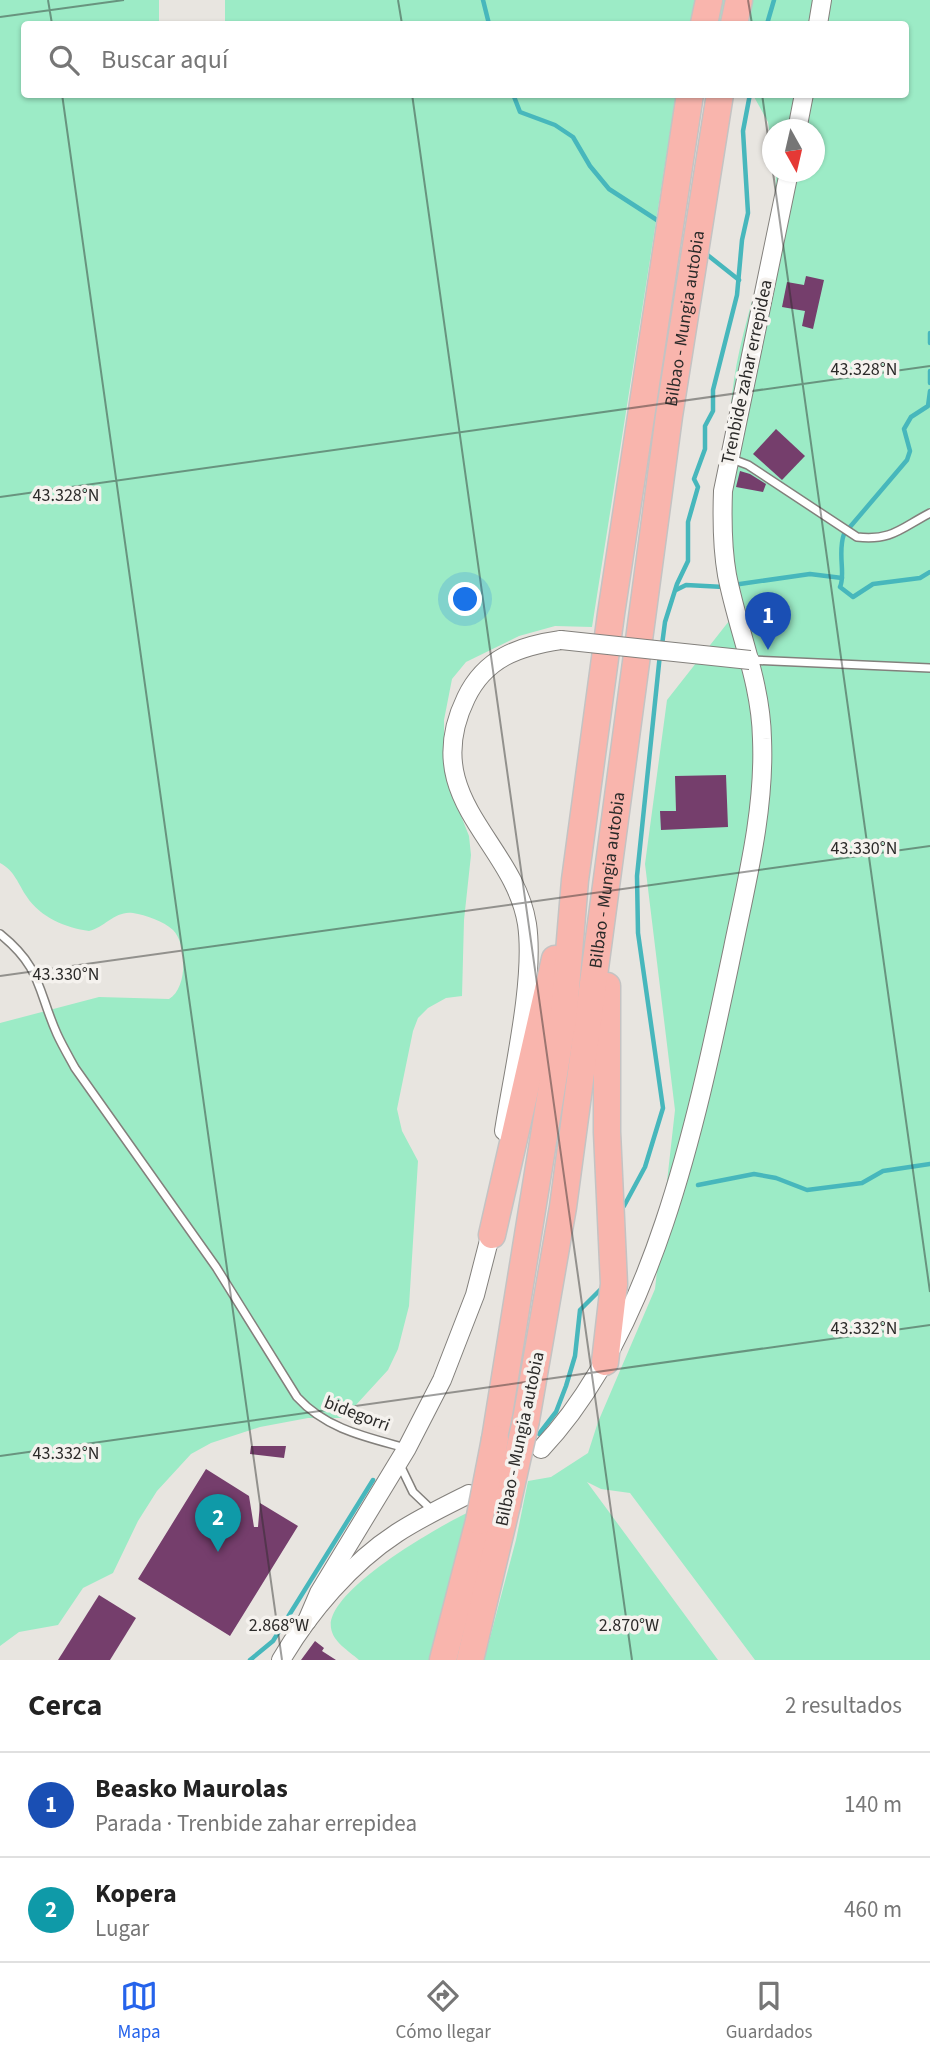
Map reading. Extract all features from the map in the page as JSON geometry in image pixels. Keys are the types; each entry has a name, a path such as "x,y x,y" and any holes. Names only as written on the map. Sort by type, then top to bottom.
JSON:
{"highway":[{"path":"705,21 709,0"},
{"path":"735,21 739,0"},
{"name":"Bilbao - Mungia autobia","path":"443,1660 479,1521 495,1439 564,1012 575,880 668,228 689,98"},
{"name":"Bilbao - Mungia autobia","path":"470,1660 526,1420 564,1207 667,430 719,98"},
{"path":"492,1235 575,880"},
{"path":"601,940 607,970 607,1132 614,1284 605,1362"}],"street":[{"path":"818,21 822,0"},
{"path":"799,119 803,98"},
{"name":"Trenbide zahar errepidea","path":"541,1450 582,1402 627,1317 674,1187 719,1013 733,947 759,807 762,742 760,698 727,573 721,522 728,457 787,182"},
{"path":"307,1621 320,1592 403,1455 462,1332 492,1235 525,986 527,922 517,896 478,829 458,784 452,762 457,718 476,677 514,650 561,640 750,660"},
{"path":"281,1660 307,1621 367,1555 397,1533 469,1494"}],"lane":[{"path":"728,457 748,465 857,537 875,539 893,536 930,513"},
{"path":"750,660 930,668"},
{"name":"bidegorri","path":"0,934 18,949 38,978 57,1034 75,1068 216,1267 277,1366 312,1414 403,1455"},
{"path":"403,1455 413,1492 434,1512"}],"green space":[{"path":"0,0 159,0 159,21 21,21 21,98 676,98 592,627 555,626 519,636 466,662 452,679 444,720 444,756 452,793 469,836 471,855 464,920 462,996 446,998 428,1008 418,1018 397,1109 402,1131 418,1161 409,1306 398,1349 388,1370 344,1418 308,1418 260,1427 211,1443 191,1454 157,1491 138,1521 113,1573 83,1588 58,1625 19,1632 0,1646 0,1023 99,997 169,999 180,986 183,955 173,930 143,915 121,914 89,931 71,927 46,916 32,904 13,874 0,863"},
{"path":"225,0 930,0 930,1660 755,1660 630,1493 601,1489 587,1482 718,1660 484,1660 516,1540 528,1481 551,1477 588,1453 598,1422 655,1289 675,1110 645,864 667,700 740,607 732,593 728,434 734,380 771,224 776,182 825,182 825,119 766,119 755,98 909,98 909,21 225,21"},
{"path":"469,1512 429,1660 359,1660 342,1646 331,1628 334,1613 346,1596 386,1561"}],"building":[{"path":"806,276 824,280 813,329 802,326 805,311 782,307 787,282 804,285"},
{"path":"776,429 805,456 782,480 753,454"},
{"path":"740,471 766,484 763,492 736,487"},
{"path":"726,775 728,827 661,830 660,811 676,811 675,776"},
{"path":"251,1446 286,1446 284,1458 250,1454"},
{"path":"206,1469 249,1496 254,1527 258,1527 260,1503 298,1526 230,1636 138,1579"},
{"path":"99,1595 136,1618 110,1660 58,1660"},
{"path":"315,1641 324,1648 322,1651 336,1660 301,1660"}],"waterway":[{"path":"483,0 488,21"},
{"path":"768,21 774,0"},
{"path":"515,98 520,112 555,125 573,137 590,166 609,189 660,222"},
{"path":"662,645 665,622 677,584 688,561 688,522 698,487 694,479 705,449 705,426 713,411 713,390 737,295 742,240 748,213 743,131 749,98"},
{"path":"705,253 739,280"},
{"path":"930,333 930,343"},
{"path":"930,371 930,383"},
{"path":"930,391 928,406 911,417 904,429 910,451 907,460 844,534 840,587 853,597 873,584 920,578 930,572"},
{"path":"733,585 810,574 842,578"},
{"path":"676,590 686,585 724,587"},
{"path":"624,1206 645,1167 663,1108 638,933 637,876 660,654"},
{"path":"698,1185 754,1174 776,1178 807,1190 862,1183 883,1171 930,1164"},
{"path":"539,1434 556,1412 566,1386 575,1356 580,1310 603,1287"},
{"path":"250,1660 273,1641 373,1480"}],"place":[{"name":"Beasko Maurolas","path":"768,650"},
{"name":"Kopera","path":"218,1552"}]}
